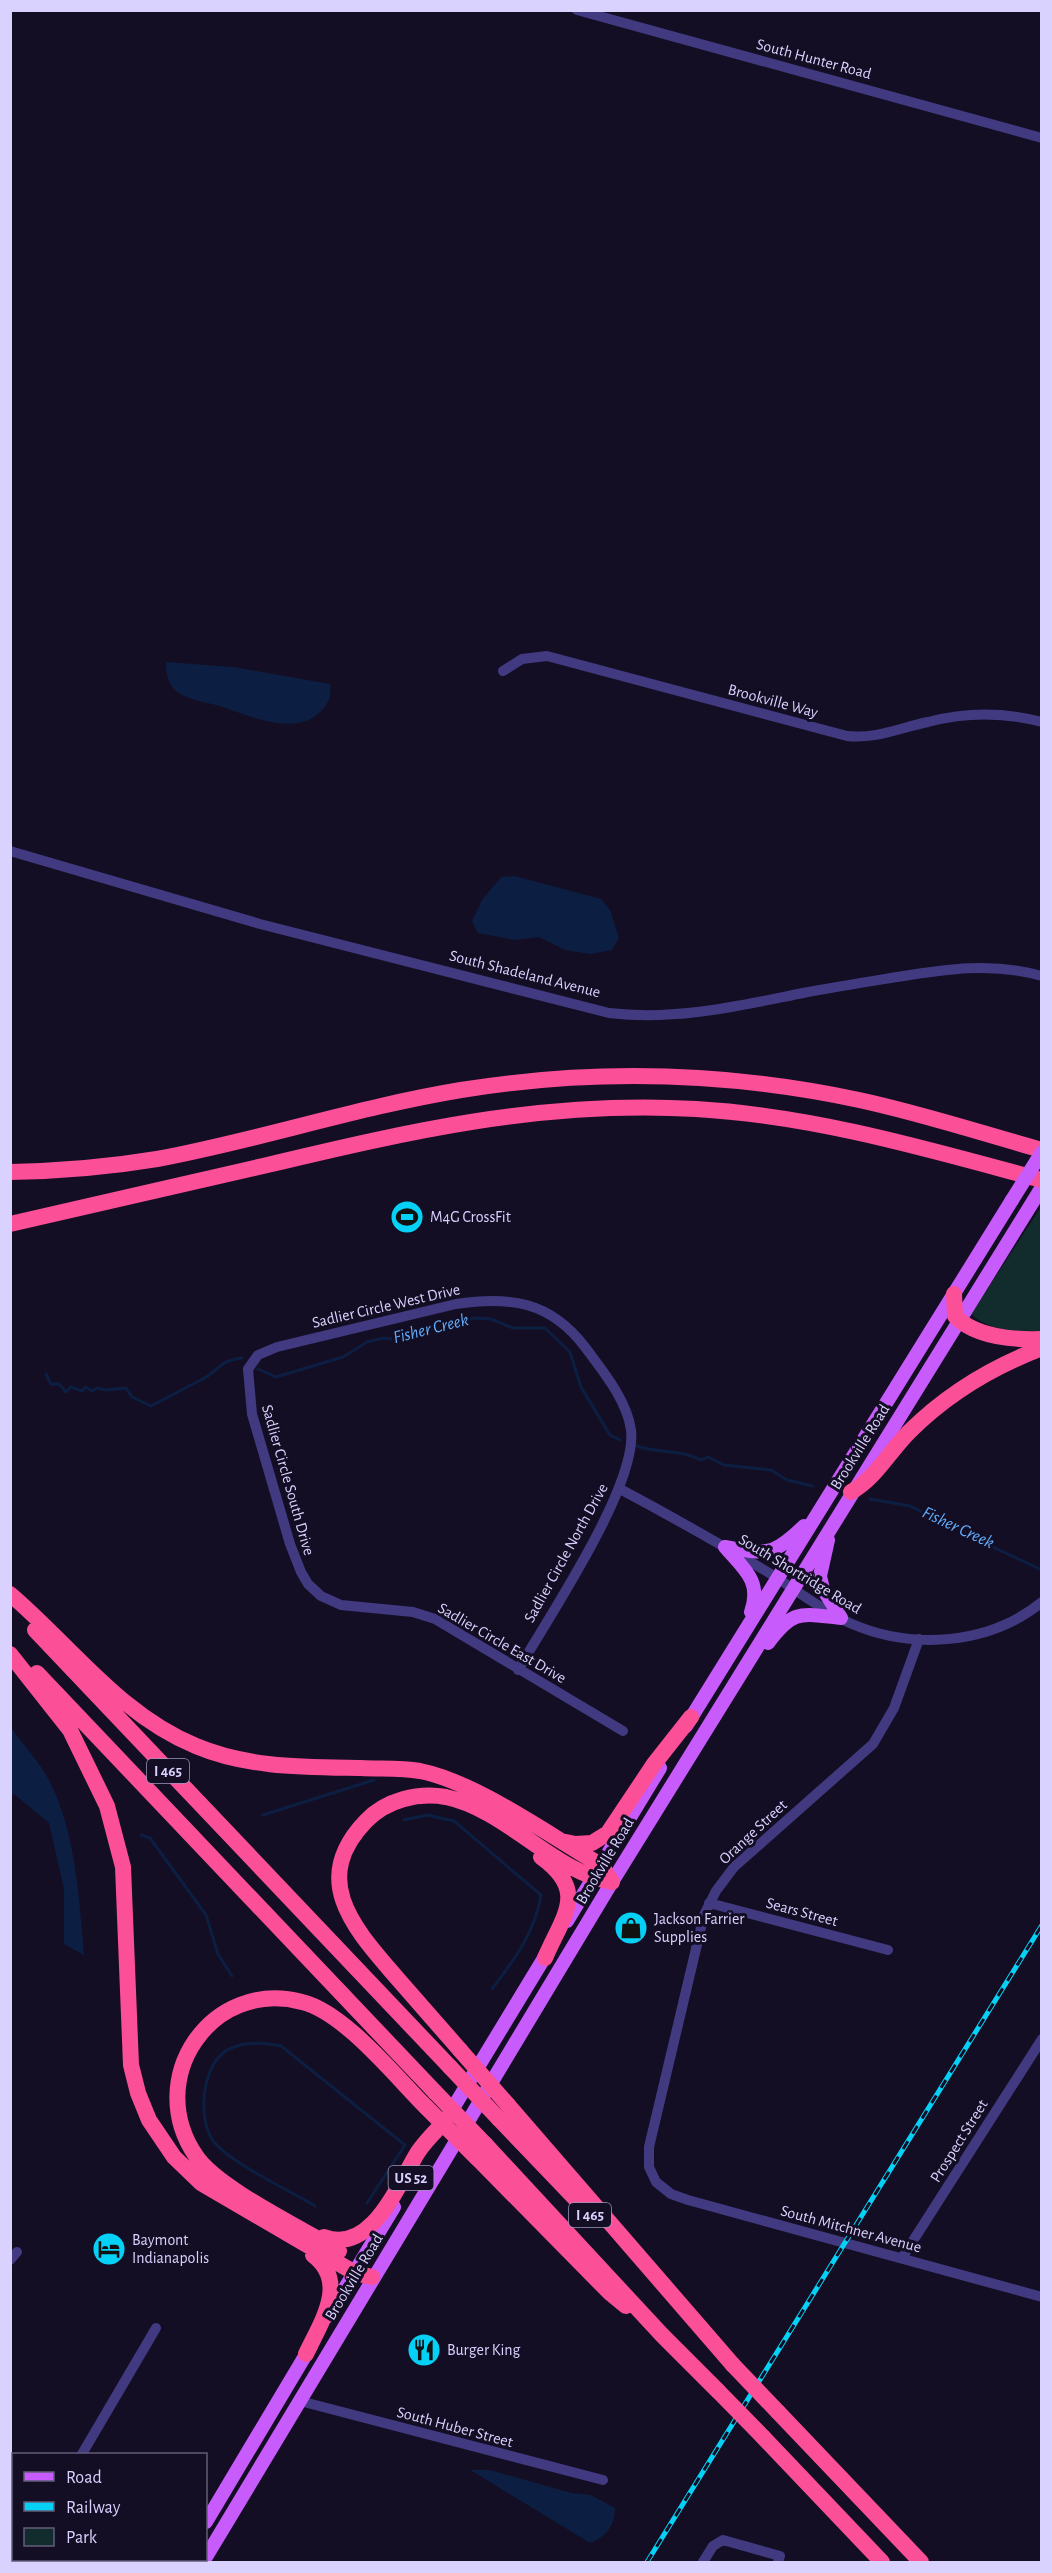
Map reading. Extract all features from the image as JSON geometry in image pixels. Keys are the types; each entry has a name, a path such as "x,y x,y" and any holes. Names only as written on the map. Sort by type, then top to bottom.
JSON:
{"highway":[{"path":"10,1172 76,1169 157,1158 410,1100 468,1089 537,1081 626,1076 727,1080 827,1094 908,1112 1041,1151"},
{"path":"10,1224 417,1130 491,1117 580,1108 694,1109 795,1120 888,1138 1041,1180"},
{"path":"954,1294 953,1312 959,1320 993,1335 1041,1339"},
{"path":"851,1492 866,1484 907,1434 941,1404 983,1375 1041,1348"},
{"path":"10,1594 122,1700 161,1728 196,1746 231,1758 277,1765 408,1770 432,1774 471,1789 555,1839 612,1882"},
{"name":"I 465","path":"10,1603 450,2067 504,2112 733,2365 921,2562"},
{"name":"I 465","path":"10,1647 435,2092 481,2151 763,2437 882,2562"},
{"path":"10,1654 70,1730 107,1806 123,1867 131,2065 138,2093 149,2120 174,2157 201,2183 283,2233 320,2260 332,2285 330,2302 306,2354"},
{"path":"555,1839 583,1844 600,1840 608,1833 654,1764 691,1717"},
{"name":"US 52","path":"504,2112 460,2050 353,1925 342,1900 340,1878 345,1855 355,1835 369,1818 387,1805 405,1798 446,1797 469,1806 556,1868 565,1878 569,1903 545,1958"},
{"path":"469,1806 597,1872"},
{"path":"357,2269 300,2227 211,2172 195,2156 183,2134 177,2109 177,2084 183,2062 202,2031 228,2011 249,2002 288,1999 310,2004 340,2022 426,2107 481,2151"},
{"path":"300,2227 337,2241 350,2240 363,2233 378,2218 420,2148 446,2120"},
{"path":"283,2233 372,2277"}],"main road":[{"name":"Brookville Road","path":"207,2520 446,2120 691,1717 1041,1151"},
{"name":"Brookville Road","path":"207,2555 372,2277 612,1882 1041,1187"},
{"path":"725,1547 762,1552 776,1549 787,1543 816,1515"},
{"path":"830,1528 820,1576 823,1589 841,1618"},
{"path":"725,1547 749,1574 755,1587 753,1605 741,1637"},
{"path":"745,1665 777,1630 797,1616 818,1613 841,1618"}],"street":[{"name":"South Hunter Road","path":"577,10 1041,138"},
{"name":"Brookville Way","path":"503,671 525,658 554,658 847,736 888,734 926,722 966,715 1006,715 1041,722"},
{"name":"South Shadeland Avenue","path":"10,851 260,924 582,1008 618,1014 664,1016 700,1013 814,991 963,967 1010,969 1041,976"},
{"name":"Sadlier Circle West Drive","path":"252,1361 269,1349 456,1304 492,1301 532,1306"},
{"name":"Sadlier Circle North Drive","path":"518,1670 620,1489 631,1436 623,1408 601,1368 572,1331 558,1318 532,1306"},
{"name":"Sadlier Circle South Drive","path":"252,1361 247,1377 252,1414 290,1544 305,1580 324,1597"},
{"name":"South Shortridge Road","path":"620,1489 725,1547 841,1618 883,1634 919,1640 944,1640 978,1634 1008,1623 1041,1602"},
{"name":"Sadlier Circle East Drive","path":"324,1597 345,1606 425,1615 623,1731"},
{"name":"Orange Street","path":"656,2182 651,2175 648,2158 652,2130 698,1935 709,1903 734,1867 873,1744 894,1708 919,1640"},
{"name":"Sears Street","path":"709,1903 888,1950"},
{"name":"Prospect Street","path":"902,2258 1041,2039"},
{"name":"South Mitchner Avenue","path":"656,2182 671,2194 688,2200 1041,2297"},
{"path":"83,2453 156,2328"},
{"name":"South Huber Street","path":"300,2401 603,2480"},
{"path":"703,2562 714,2544 726,2540 780,2556 778,2562"}],"green space":[{"path":"1041,1207 1041,1331 1004,1329 978,1320 971,1314"}],"water":[{"path":"166,662 234,667 330,684 331,692 328,703 310,719 298,723 272,722 180,694 168,680"},
{"path":"515,876 601,899 610,910 619,938 612,950 590,954 565,950 539,937 515,940 478,933 472,921 482,900 501,877"},
{"path":"11,1727 40,1766 58,1800 71,1843 75,1866 84,1955 64,1944 64,1889 49,1823 14,1794 11,1796"},
{"path":"470,2470 490,2470 571,2493 591,2495 615,2508 613,2520 601,2538 590,2543"}],"waterway":[{"name":"Fisher Creek","path":"258,1369 276,1377 343,1357 367,1342 383,1338 394,1339 412,1331 442,1328 475,1318 491,1319 513,1328 545,1328 570,1352 581,1387 610,1435 620,1440"},
{"name":"Fisher Creek","path":"46,1374 51,1384 59,1384 66,1392 71,1387 82,1391 86,1387 92,1391 97,1388 105,1390 126,1388 132,1397 151,1406 207,1377 228,1361 242,1358"},
{"name":"Fisher Creek","path":"637,1446 686,1454 701,1460 708,1457 724,1465 771,1470 787,1480 813,1486"},
{"name":"Fisher Creek","path":"870,1499 910,1506 966,1533 981,1537 995,1548 1042,1570"},
{"path":"263,1815 374,1780"},
{"path":"404,1820 427,1815 454,1821 541,1895 529,1933 516,1956 492,1989"},
{"path":"141,1835 150,1838 206,1915 218,1954 232,1976"},
{"path":"315,2206 234,2159 214,2142 209,2133 204,2109 206,2083 216,2061 229,2049 243,2044 281,2046 405,2145 367,2203"}],"railway":[{"path":"647,2562 1042,1925"}],"place":[{"name":"M4G CrossFit","path":"407,1217"},
{"name":"Jackson Farrier Supplies","path":"631,1928"},
{"name":"Baymont Indianapolis","path":"109,2249"},
{"name":"Burger King","path":"424,2350"}]}
